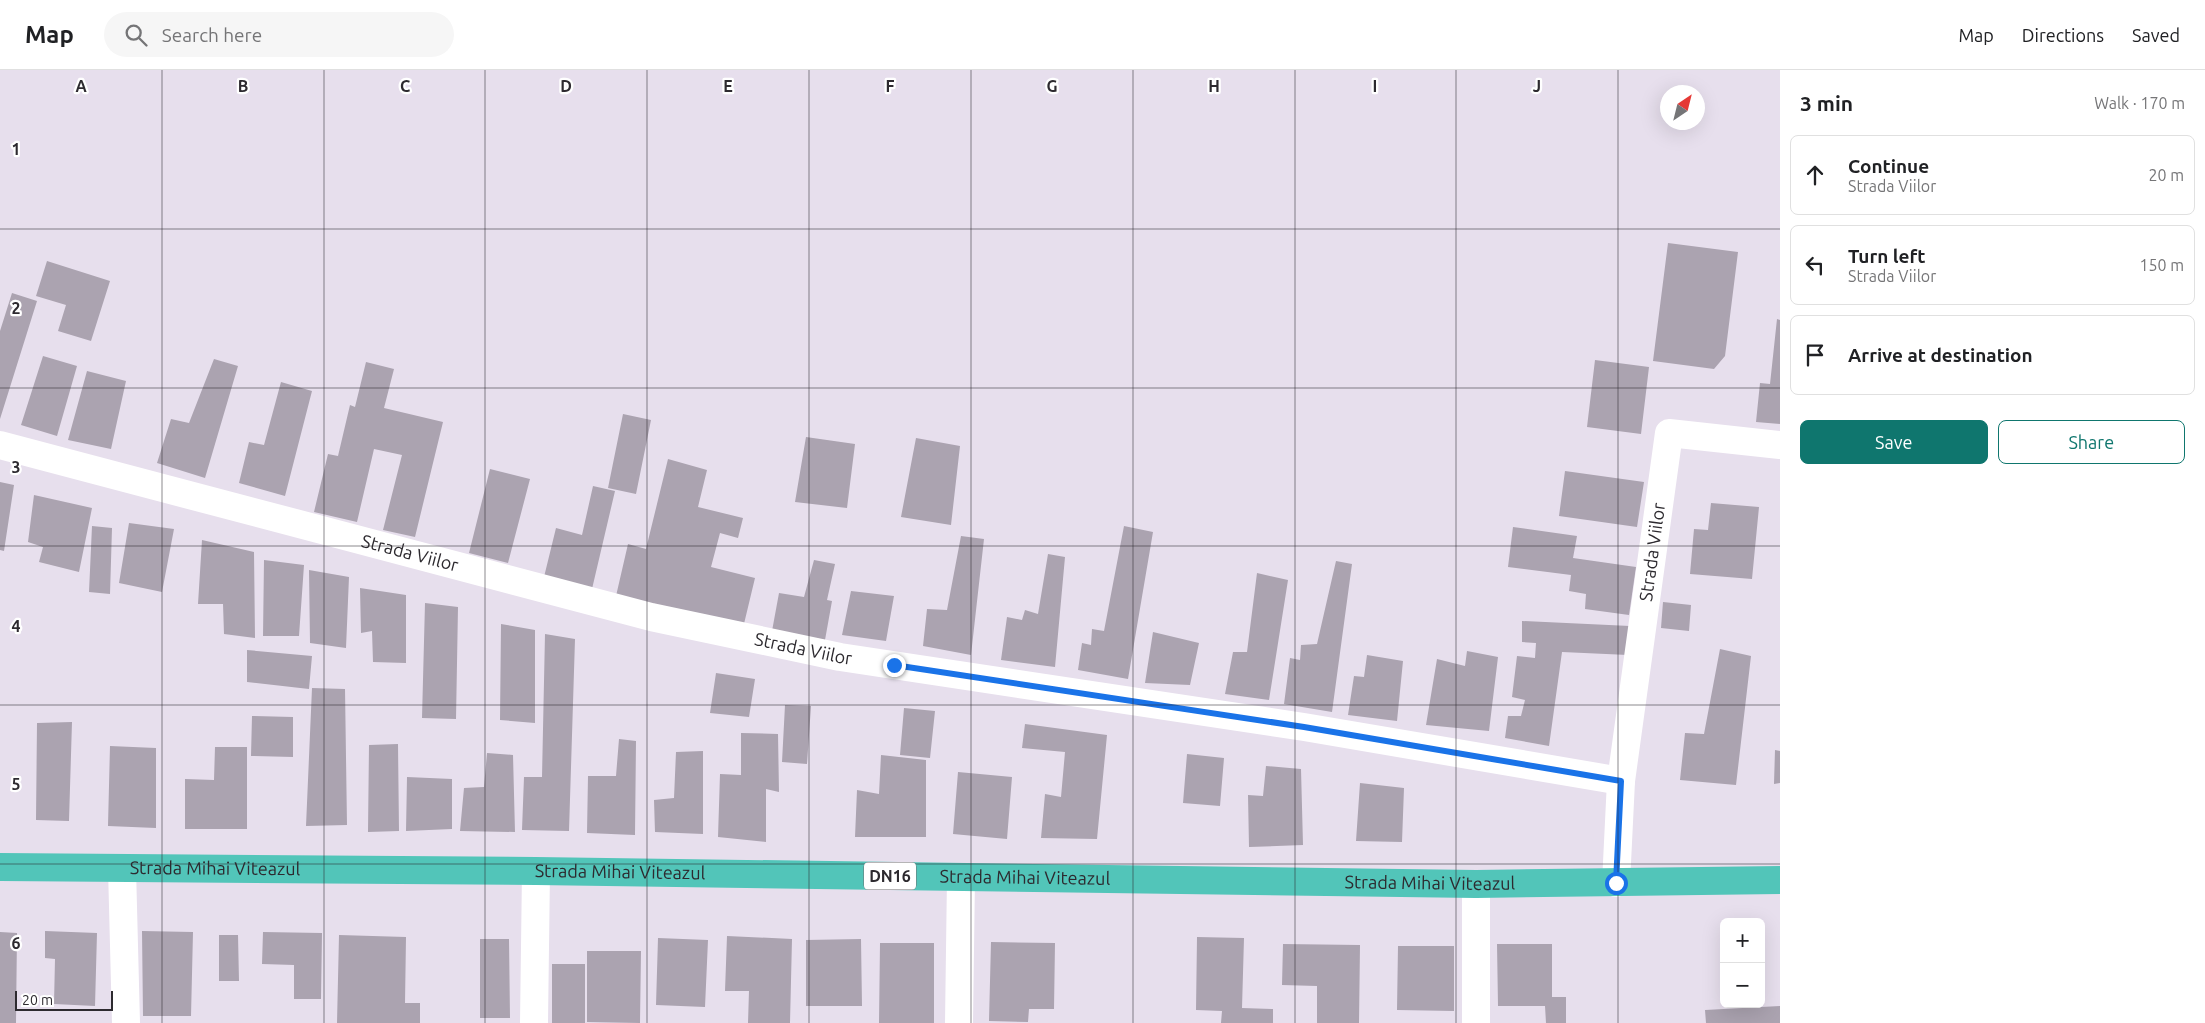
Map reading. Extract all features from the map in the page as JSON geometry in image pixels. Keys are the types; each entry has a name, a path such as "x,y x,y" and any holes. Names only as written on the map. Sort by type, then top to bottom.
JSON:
{"highway":[{"name":"Strada Mihai Viteazul","path":"0,867 536,871 1476,884 1780,880"}],"street":[{"name":"Strada Viilor","path":"1616,883 1621,781 1669,433 1780,445"},
{"name":"Strada Viilor","path":"0,445 651,617 840,657 1304,727 1621,781"},
{"path":"122,868 126,1023"},
{"path":"534,1023 536,871"},
{"path":"959,1023 961,877"},
{"path":"1476,884 1476,1023"}],"building":[{"path":"1668,243 1738,252 1725,356 1714,369 1653,361"},
{"path":"47,261 110,281 91,341 58,331 66,305 36,296"},
{"path":"12,293 37,301 0,419 0,331"},
{"path":"1777,319 1780,320 1780,424 1756,422 1760,383 1770,384"},
{"path":"43,356 77,366 57,436 21,425"},
{"path":"214,359 238,366 205,478 157,463 171,419 189,423"},
{"path":"1595,360 1649,367 1641,434 1587,427"},
{"path":"366,362 394,369 384,408 443,422 415,537 383,530 402,455 374,449 357,522 314,512 328,454 338,456 350,405 355,407"},
{"path":"87,371 126,381 111,449 68,440"},
{"path":"281,382 312,391 285,496 239,483 249,442 264,445"},
{"path":"623,414 651,420 636,494 608,488"},
{"path":"806,437 855,444 847,508 795,502"},
{"path":"916,438 960,446 951,525 901,517"},
{"path":"668,459 707,470 698,507 743,518 738,538 720,533 711,567 755,578 743,628 616,596 628,544 646,549"},
{"path":"490,469 530,479 508,563 469,553"},
{"path":"1565,471 1644,482 1637,527 1559,516"},
{"path":"0,482 14,485 4,551 0,550"},
{"path":"593,486 615,491 592,589 544,577 556,528 582,535"},
{"path":"34,495 92,508 79,572 39,562 43,547 28,542"},
{"path":"1711,503 1759,507 1752,579 1690,574 1694,529 1708,530"},
{"path":"129,523 174,529 162,592 119,583"},
{"path":"92,526 112,528 110,594 89,592"},
{"path":"1124,526 1153,532 1128,679 1078,670 1082,643 1091,645 1092,629 1104,631"},
{"path":"1513,527 1577,536 1573,558 1636,567 1629,615 1585,609 1586,594 1569,591 1571,575 1508,567"},
{"path":"961,536 984,539 971,655 923,646 927,609 947,610"},
{"path":"202,540 254,552 255,638 224,634 223,604 198,604"},
{"path":"1048,554 1065,557 1055,667 1001,660 1007,617 1022,620 1025,610 1038,614"},
{"path":"264,560 304,565 299,636 263,636"},
{"path":"814,560 835,564 827,600 832,601 825,640 772,631 779,593 804,597"},
{"path":"1336,561 1352,564 1332,712 1284,704 1290,658 1300,660 1301,645 1317,644"},
{"path":"309,570 349,577 346,648 310,643"},
{"path":"1257,573 1288,580 1269,700 1225,694 1233,652 1247,652"},
{"path":"360,588 406,595 406,663 373,662 372,631 361,633"},
{"path":"851,591 894,596 886,641 842,635"},
{"path":"1663,602 1691,605 1689,631 1661,628"},
{"path":"425,603 458,607 456,719 422,718"},
{"path":"1522,621 1630,626 1628,655 1562,652 1549,746 1505,738 1508,716 1521,716 1525,700 1512,697 1517,656 1535,658 1536,643 1522,642"},
{"path":"501,624 535,630 535,723 500,720"},
{"path":"1153,632 1199,643 1190,685 1145,683"},
{"path":"545,634 575,639 569,831 522,830 524,777 542,777"},
{"path":"1720,649 1751,656 1736,785 1680,780 1685,733 1704,734"},
{"path":"247,650 312,656 309,689 247,682"},
{"path":"1467,651 1498,657 1489,731 1426,725 1437,659 1465,666"},
{"path":"1367,655 1403,661 1397,721 1348,715 1354,676 1364,677"},
{"path":"716,673 755,679 749,717 710,713"},
{"path":"312,688 345,689 347,825 306,826"},
{"path":"785,705 811,706 807,764 782,762"},
{"path":"904,708 935,711 930,758 900,755"},
{"path":"252,716 293,717 293,757 251,756"},
{"path":"72,722 69,821 36,820 37,723"},
{"path":"1025,724 1107,735 1097,839 1041,838 1045,794 1061,797 1065,752 1022,748"},
{"path":"741,733 778,734 779,792 766,789 766,842 718,837 720,774 741,775"},
{"path":"619,739 636,741 635,835 587,833 588,776 616,776"},
{"path":"398,744 399,831 368,832 369,745"},
{"path":"110,746 156,748 156,828 108,826"},
{"path":"215,747 247,747 247,829 185,829 185,779 214,780"},
{"path":"1775,750 1780,751 1780,783 1774,784"},
{"path":"703,751 703,834 655,832 654,800 674,798 676,752"},
{"path":"487,753 513,755 515,832 460,831 464,788 484,787"},
{"path":"1187,754 1224,758 1220,806 1183,803"},
{"path":"881,755 926,760 926,837 855,837 857,790 879,794"},
{"path":"1266,766 1301,769 1303,845 1249,847 1248,795 1263,796"},
{"path":"958,772 1012,777 1007,839 953,834"},
{"path":"407,777 452,779 452,829 406,831"},
{"path":"1360,783 1404,788 1402,842 1356,841"},
{"path":"45,931 97,933 95,1006 54,1004 55,959 45,958"},
{"path":"142,931 193,932 191,1016 143,1016"},
{"path":"0,932 17,933 16,1023 0,1023"},
{"path":"263,932 322,933 321,999 294,999 294,965 262,964"},
{"path":"219,935 238,935 239,981 219,981"},
{"path":"339,935 406,937 405,1003 420,1003 420,1023 337,1023"},
{"path":"727,936 792,939 790,1023 748,1023 749,991 725,991"},
{"path":"1197,937 1244,938 1242,1008 1273,1009 1273,1023 1221,1023 1222,1011 1196,1010"},
{"path":"658,938 708,940 705,1007 656,1005"},
{"path":"480,939 509,939 510,1018 480,1018"},
{"path":"861,939 862,1006 806,1006 806,940"},
{"path":"991,942 1055,943 1054,1009 1029,1009 1028,1022 989,1021"},
{"path":"880,943 934,943 934,1023 879,1023"},
{"path":"1283,944 1360,945 1359,1023 1317,1023 1317,986 1282,985"},
{"path":"1497,944 1552,944 1552,997 1566,997 1566,1023 1546,1023 1545,1006 1498,1006"},
{"path":"1398,946 1454,946 1454,1011 1397,1010"},
{"path":"587,951 641,951 640,1023 587,1022"},
{"path":"552,964 585,964 585,1023 552,1023"},
{"path":"1780,1006 1780,1023 1706,1023 1705,1010"}],"route":[{"path":"894,665 1304,727 1621,781 1616,883"}]}
